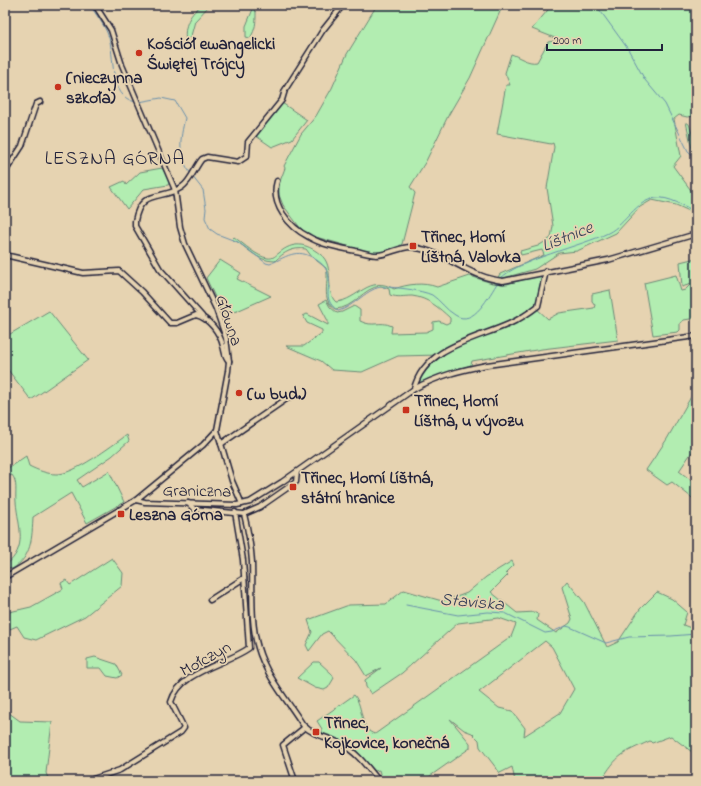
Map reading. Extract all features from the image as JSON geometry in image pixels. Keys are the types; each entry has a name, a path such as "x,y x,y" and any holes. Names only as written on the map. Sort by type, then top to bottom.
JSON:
{"street":[{"name":"Główna","path":"95,5 111,30 122,65 175,190 184,244 216,309 226,338 229,361 217,430"},
{"path":"229,361 225,357 221,339 210,324 160,269 136,226 136,217 143,202 150,197 175,190 183,186 199,162 207,157 238,162 247,156 248,142 282,100 285,90 322,30 343,5"},
{"path":"5,172 22,146 36,104 40,102"},
{"path":"277,181 274,195 280,209 293,225 309,238 344,249 377,255 411,247 442,256 475,274 490,279 503,281 546,271 608,260 696,234"},
{"path":"5,255 83,273 111,270 119,271 142,292 170,323 177,323 190,316 202,316"},
{"path":"414,389 416,380 429,362 447,348 509,324 538,306 546,271"},
{"path":"242,504 262,495 414,389 434,379 468,368 696,336"},
{"path":"221,444 295,394"},
{"path":"5,577 136,500 203,445 217,430"},
{"name":"Graniczna","path":"136,500 145,502 242,504 232,481 217,430"},
{"path":"188,503 194,509 244,514 267,502 296,482 297,472"},
{"path":"262,495 267,502"},
{"name":"Mołczyn","path":"87,781 120,770 183,730 182,724 171,702 174,694 184,683 249,648 246,625 241,542 235,512"},
{"path":"244,514 250,543 253,619 258,647 263,661 305,727 311,733 341,744 352,751 379,781"},
{"path":"210,600 244,578"},
{"path":"295,781 283,745 305,727"}],"green space":[{"path":"203,5 209,6 195,21 191,36 186,41 185,36 188,20 198,8"},
{"path":"377,5 503,5 470,78 449,114 426,161 410,187 415,193 402,244 392,250 372,253 309,235 301,229 283,205 279,195 279,184 285,168 284,166 301,134 316,116 332,88 347,54"},
{"path":"552,5 696,5 696,116 687,117 679,115 674,119 681,156 673,166 693,193 696,194 696,214 676,205 652,200 640,207 616,233 577,251 559,253 535,269 504,278 498,277 500,274 544,255 542,250 521,255 520,251 538,246 551,238 553,226 547,188 554,147 553,143 551,144 497,134 506,85 510,85 505,73 511,54 527,61 537,62 548,42 560,40 532,29"},
{"path":"253,9 256,12 256,22 250,38 246,37 246,26"},
{"path":"282,103 307,120 292,139 272,147 256,136"},
{"path":"686,122 689,124 696,146 696,156 693,153"},
{"path":"162,168 170,182 168,185 144,189 127,209 111,187 124,181 126,185 140,172"},
{"path":"234,237 255,253 268,258 273,257 284,249 294,245 305,246 315,250 325,259 328,265 331,292 336,302 351,297 370,286 377,284 385,285 394,289 416,284 426,284 437,287 470,276 492,283 507,284 540,275 542,280 535,307 548,319 559,313 594,308 595,305 592,301 592,294 610,290 618,340 542,349 472,361 471,365 420,383 418,382 420,375 440,355 398,356 362,372 332,370 321,361 286,346 304,346 322,333 322,330 307,323 303,316 307,314 328,325 328,321 319,304 326,300 330,307 337,313 354,306 360,310 360,321 369,324 387,324 392,326 391,333 426,332 433,329 433,322 439,321 446,324 450,322 450,318 428,301 412,296 393,296 390,295 389,289 381,286 369,290 348,306 335,309 328,301 326,290 326,268 312,257 306,249 297,249 285,253 275,261 262,259 232,239"},
{"path":"696,258 696,318 684,320 680,323 680,330 678,332 653,335 644,283 676,275 681,291 685,290 691,284 682,287 680,262"},
{"path":"220,260 241,273 237,279 271,296 237,311 223,314 206,278"},
{"path":"49,311 88,360 31,400 5,366 5,337"},
{"path":"696,388 696,446 679,471 696,484 696,501 672,482 667,485 646,470 667,439"},
{"path":"127,435 129,441 112,456 77,480 82,487 109,471 124,502 87,523 71,493 33,517 30,546 24,559 12,569 5,566 17,552 20,544 20,528 16,502 15,481 12,475 5,478 5,470 26,456 29,466 42,472 56,474 64,473 92,459"},
{"path":"112,558 123,573 122,586 85,616 36,640 24,637 17,626 5,631 5,613 31,607 63,589 61,583 66,580 70,585"},
{"path":"512,561 514,565 506,573 508,575 491,592 517,613 536,612 538,614 537,620 556,633 570,623 572,619 562,587 567,581 584,602 607,647 618,642 640,609 657,592 672,599 687,612 683,625 691,628 696,622 696,755 671,736 652,743 650,741 626,752 616,760 601,781 515,781 512,767 500,773 480,747 479,740 472,733 464,730 450,719 470,743 470,748 423,781 382,781 379,770 375,771 352,747 322,735 322,729 317,721 354,695 359,705 366,728 375,734 511,637 516,624 499,618 458,623 402,673 371,694 366,687 365,680 381,668 366,676 356,660 328,631 322,634 309,651 306,645 312,632 308,620 349,605 386,604 404,590 442,601 467,593 486,577","holes":["545,641 552,647 574,689 560,713 524,736 525,728 512,711 499,708 479,692"]},
{"path":"95,657 116,664 122,675 117,678 107,676 101,668 87,668 87,659"},
{"path":"314,662 319,662 332,674 334,678 328,688 324,690 315,688 297,678"},
{"path":"5,710 20,721 52,722 46,773 49,781 5,781"}],"waterway":[{"path":"90,5 108,35 117,84 127,99 136,102"},
{"name":"Líštnice","path":"596,5 628,49 645,80 665,104 688,151 696,158"},
{"path":"139,102 161,98 175,101 185,118 181,147 183,160 191,174"},
{"path":"192,176 203,190 206,209 205,218 210,229 217,234 238,242 266,263 270,264 289,255 299,253 305,254 318,261 324,266 328,273 329,300 338,311 350,306 372,290 388,287 427,293 432,295 455,315 462,318 468,317 475,314 498,282"},
{"name":"Líštnice","path":"500,279 508,272 520,266 608,233 642,203 649,200 656,198 666,199 677,202 696,212"},
{"name":"Staviska","path":"406,605 458,615 488,612 505,613 545,633 552,632 566,626 606,643 629,637 696,634"}],"place":[{"name":"Kościół ewangelicki Świętej Trójcy","path":"139,53"},
{"name":"(nieczynna szkoła)","path":"58,87"},
{"name":"Třinec, Horní Líštná, Valovka","path":"413,246"},
{"name":"(w bud.)","path":"239,393"},
{"name":"Třinec, Horní Líštná, u vývozu","path":"406,410"},
{"name":"Třinec, Horní Líštná, státní hranice","path":"293,487"},
{"name":"Leszna Górna","path":"121,514"},
{"name":"Třinec, Kojkovice, konečná","path":"316,732"}],"district":[{"name":"LESZNA GÓRNA","path":"115,157"}]}
